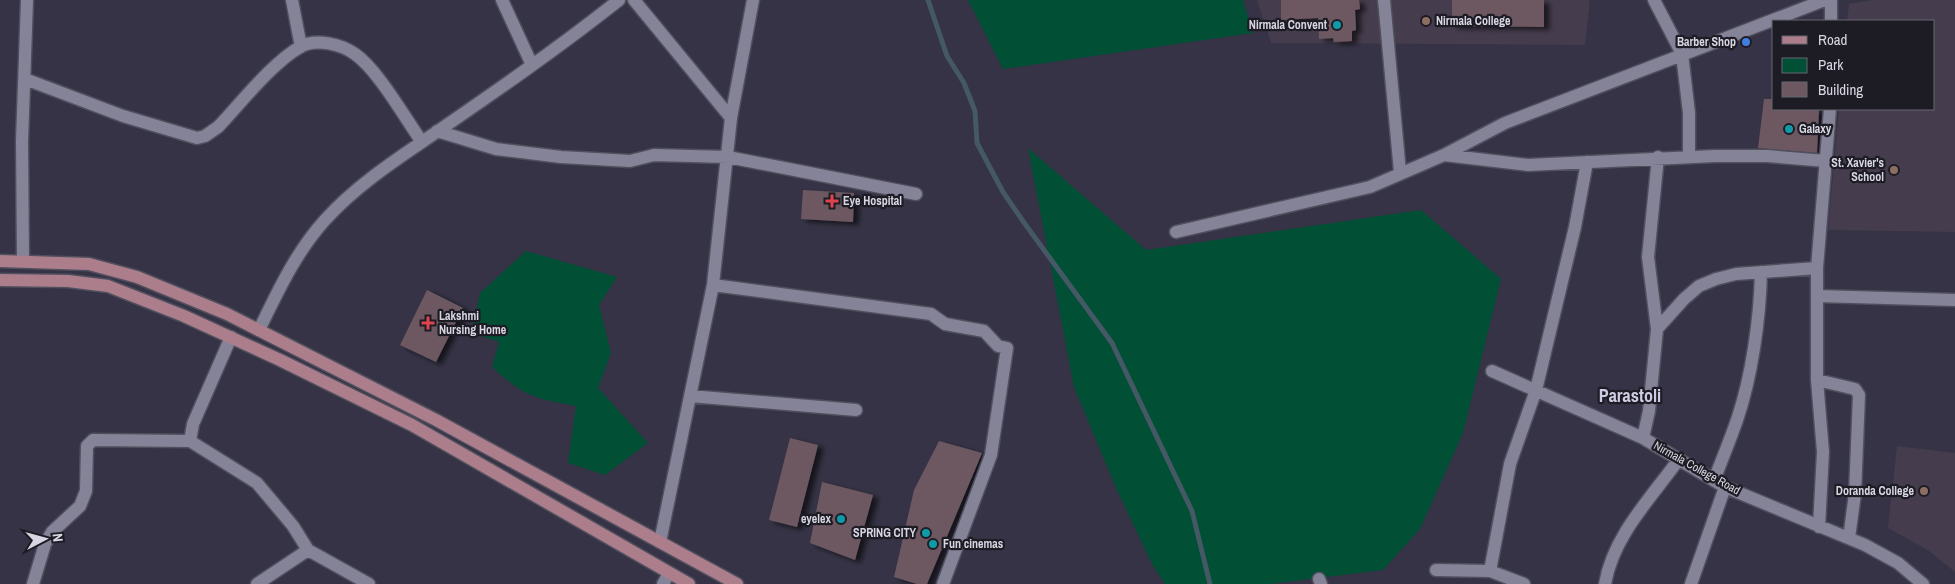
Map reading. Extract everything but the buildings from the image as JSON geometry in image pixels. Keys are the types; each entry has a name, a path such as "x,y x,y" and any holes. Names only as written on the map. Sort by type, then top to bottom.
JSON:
{"main road":[{"path":"0,261 89,264 120,272 170,290 259,330 436,420 738,584"},
{"path":"0,280 68,281 108,286 131,293 231,337 412,425 666,578 689,584"}],"street":[{"path":"22,261 27,0"},
{"path":"292,0 301,47"},
{"path":"502,0 532,65"},
{"path":"259,330 295,258 325,220 394,160 569,40 619,0"},
{"path":"634,0 731,118"},
{"path":"660,542 713,286 731,118 753,0"},
{"path":"1384,0 1400,172"},
{"path":"1654,0 1682,54 1688,113 1689,156"},
{"path":"1176,232 1370,187 1400,172 1444,155 1505,122 1825,0"},
{"path":"1831,20 1832,0"},
{"path":"25,79 123,116 197,138 212,132 218,127 281,62 301,47 328,44 355,54 376,77 422,142"},
{"path":"1820,527 1823,460 1817,380 1817,268 1830,110"},
{"path":"436,132 496,149 561,157 630,161 654,155 728,157 916,194"},
{"path":"1444,155 1528,165 1689,156 1767,156 1826,161"},
{"path":"1643,438 1652,384 1657,329 1648,257 1658,157"},
{"path":"1490,571 1510,464 1536,390 1575,227 1587,162"},
{"path":"1657,329 1699,286 1708,281 1736,274 1817,268"},
{"path":"1691,584 1720,484 1746,383 1761,292 1761,272"},
{"path":"713,286 931,314 945,324 984,330 998,346 1007,348 991,455 944,584"},
{"path":"1817,296 1955,300"},
{"path":"190,441 193,424 231,337"},
{"name":"Nirmala College Road","path":"1492,371 1536,390 1574,410 1643,438 1720,484 1849,538 1898,563 1923,584"},
{"path":"1817,380 1855,389 1859,395 1855,494 1849,538"},
{"path":"690,396 856,410"},
{"path":"33,584 44,544 52,532 80,506 86,491 87,446 93,440 190,441 257,482 293,526 308,550 369,584"},
{"path":"1605,584 1610,561 1621,539 1679,459"},
{"path":"257,584 308,550"},
{"path":"1436,570 1490,571 1510,581 1524,584"}],"shaded area":[{"name":"Nirmala College","path":"1257,0 1590,0 1585,45 1271,43"},
{"name":"St. Xavier's School","path":"1873,0 1955,0 1955,232 1828,230 1839,110 1935,110 1935,20 1847,20 1849,4"},
{"name":"Doranda College","path":"1897,446 1955,453 1955,572 1928,550 1888,528"}],"green space":[{"path":"968,0 1243,0 1253,33 1003,69"},
{"path":"1028,148 1146,250 1421,210 1501,279 1463,433 1420,529 1383,570 1270,584 1165,584 1152,564 1117,490 1074,387"},
{"path":"526,251 617,277 599,305 611,353 598,388 648,443 605,475 568,463 576,406 531,395 513,385 492,367 499,342 472,333 480,293"}],"waterway":[{"path":"928,0 947,56 964,83 975,111 977,143 1003,192 1112,343 1192,511 1210,584"}],"place":[{"name":"Nirmala College","path":"1426,21"},
{"name":"Nirmala Convent","path":"1337,25"},
{"name":"Barber Shop","path":"1746,42"},
{"name":"Galaxy","path":"1789,129"},
{"name":"St. Xavier's School","path":"1894,170"},
{"name":"Eye Hospital","path":"832,201"},
{"name":"Lakshmi Nursing Home","path":"428,323"},
{"name":"Doranda College","path":"1924,491"},
{"name":"eyelex","path":"841,519"},
{"name":"SPRING CITY","path":"926,533"},
{"name":"Fun cinemas","path":"933,544"}],"district":[{"name":"Parastoli","path":"1630,396"}]}
